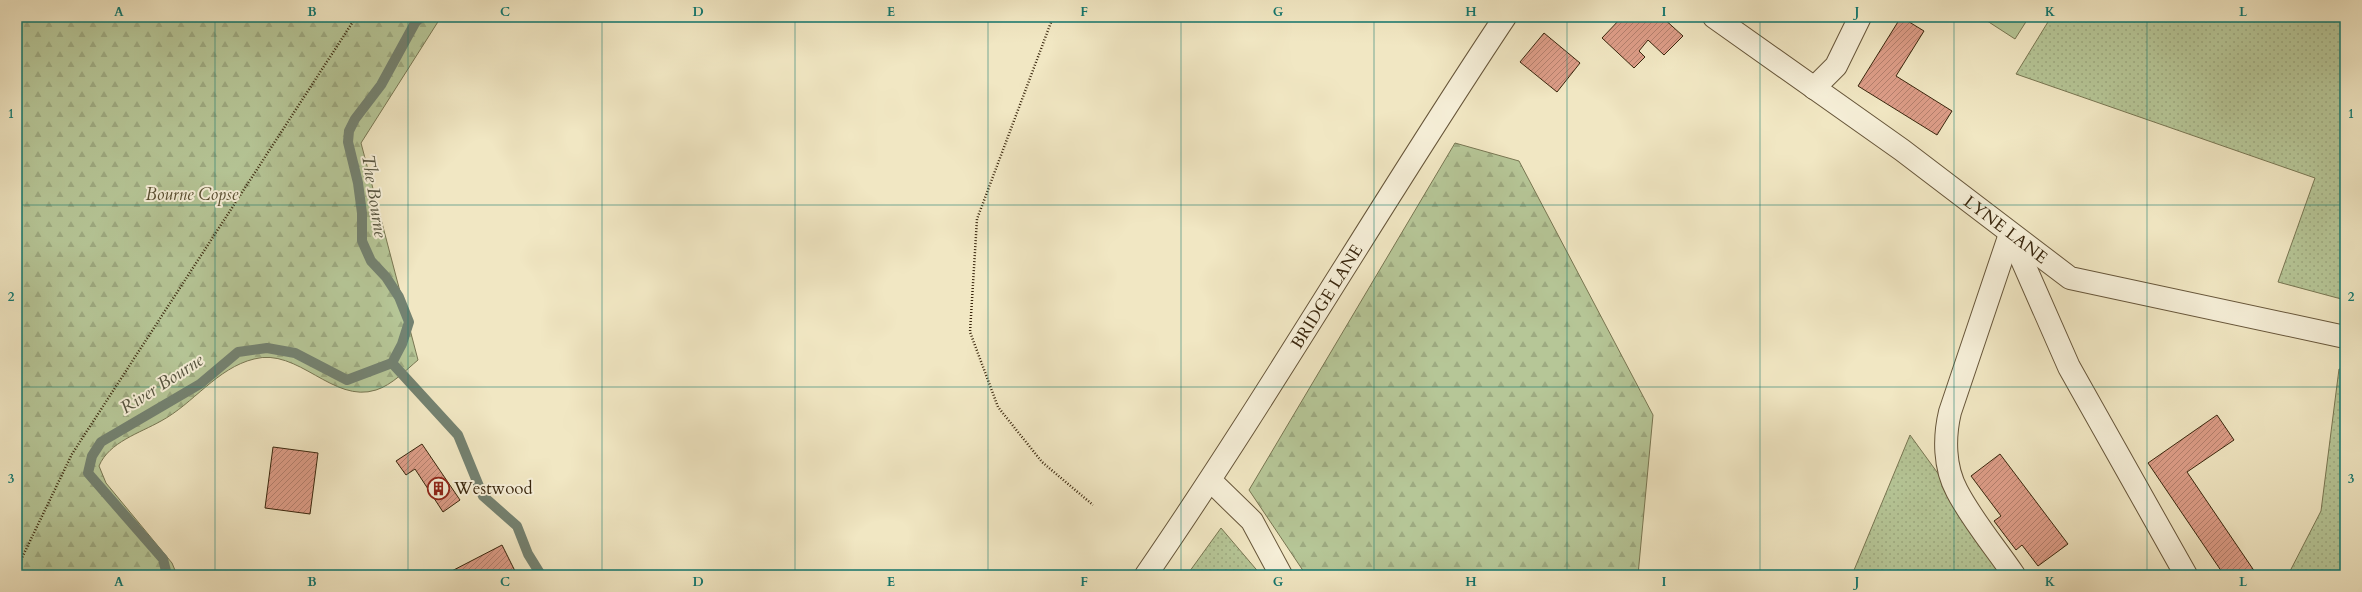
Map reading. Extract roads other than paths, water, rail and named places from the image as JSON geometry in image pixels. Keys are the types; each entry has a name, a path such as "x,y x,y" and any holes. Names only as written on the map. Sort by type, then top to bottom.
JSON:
{"street":[{"name":"BRIDGE LANE","path":"1146,575 1211,481 1444,108 1505,17"},
{"name":"LYNE LANE","path":"1714,17 1902,150 2010,234 2070,278 2345,337"},
{"path":"1814,88 1836,66 1860,17"},
{"path":"2010,234 1950,412 1945,433 1947,452 1956,490 2014,575"},
{"path":"2010,234 2068,367 2186,575"},
{"path":"1211,481 1252,521 1281,575"}],"waterway":[{"name":"The Bourne","path":"392,363 402,344 409,322 399,297 386,277 371,261 362,241 362,213 358,183 348,142 349,131 355,119 381,85 415,23 421,17"},
{"name":"River Bourne","path":"167,575 163,559 88,473 92,456 101,442 200,384 238,352 267,348 295,353 347,380 392,363"},
{"path":"392,363 458,435 483,496 517,526 528,554 541,575"}],"place":[{"name":"Westwood","path":"439,488"}],"park label":[{"name":"Bourne Copse","path":"192,194"}]}
